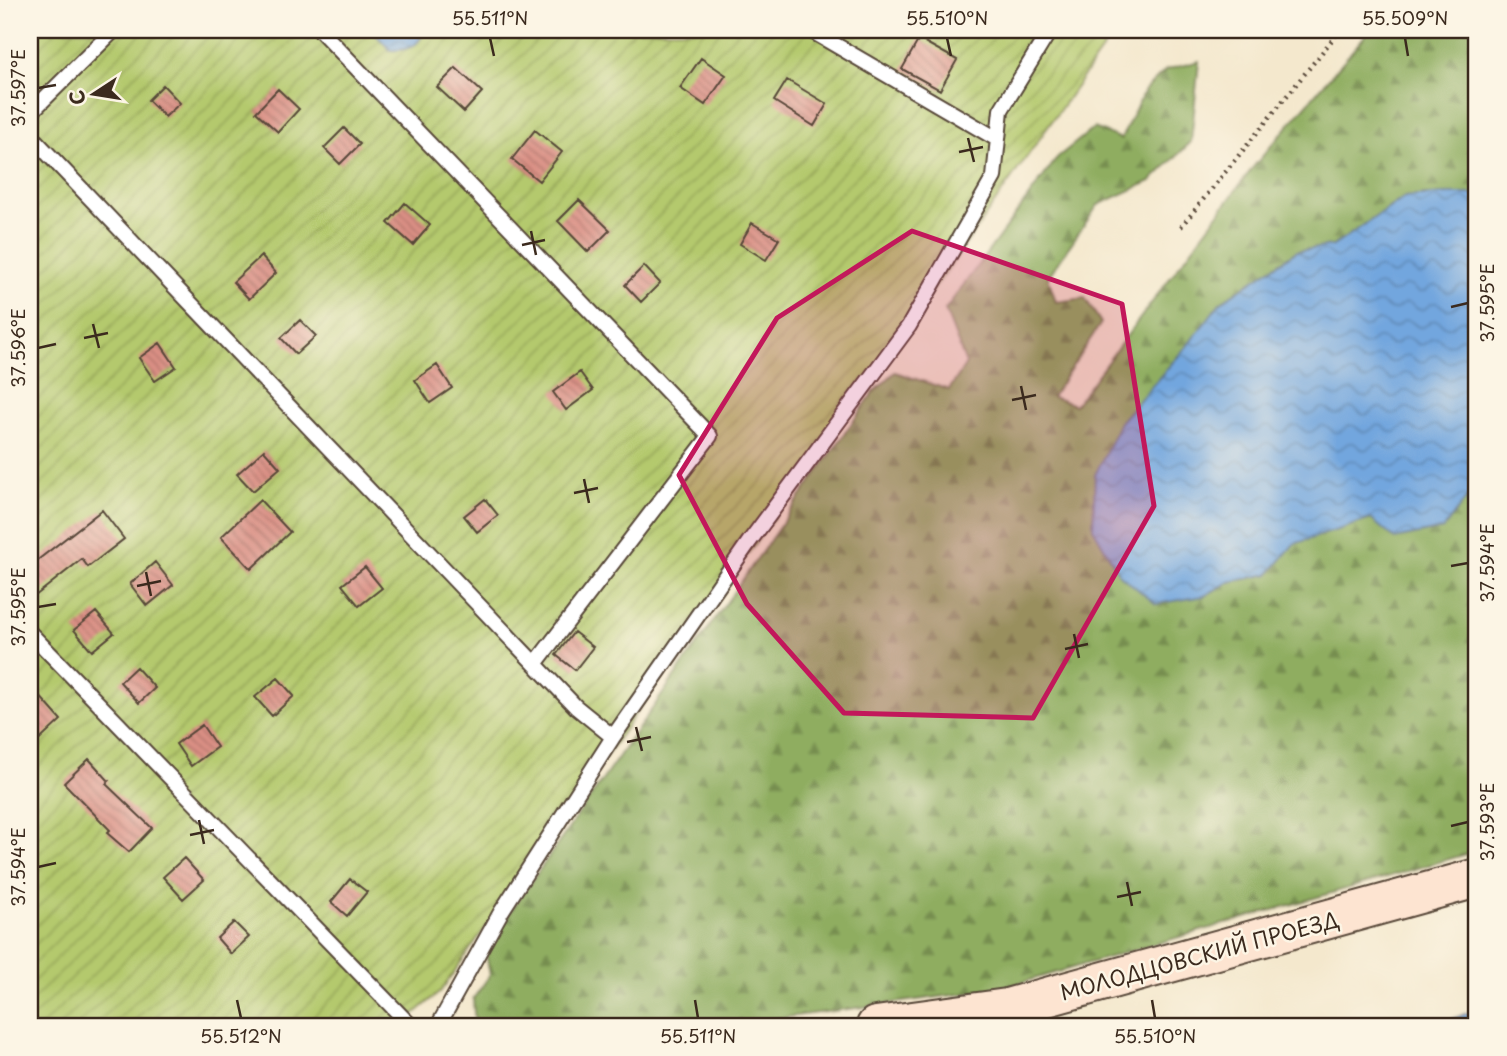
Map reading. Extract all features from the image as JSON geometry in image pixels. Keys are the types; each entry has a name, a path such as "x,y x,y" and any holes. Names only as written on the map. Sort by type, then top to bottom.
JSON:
{"street":[{"name":"МОЛОДЦОВСКИЙ ПРОЕЗД","path":"876,1026 1007,1008 1477,878"}],"lane":[{"path":"30,113 114,30"},
{"path":"320,30 710,436 535,664"},
{"path":"810,30 997,139"},
{"path":"438,1026 501,912 612,737 748,542 909,326 994,177 1001,110 1050,30"},
{"path":"30,135 576,707 612,737"},
{"path":"30,633 411,1026"}],"path":[{"path":"1181,227 1340,30"}],"highlighted area":[{"path":"912,231 1122,304 1154,506 1033,718 844,713 747,604 679,475 777,318"}],"green space":[{"path":"30,30 1116,30 440,992 400,1026 30,1026"},
{"path":"1370,30 1477,30 1477,194 1405,197 1333,246 1297,251 1220,303 1095,475 1093,528 1120,575 1204,596 1229,582 1269,574 1293,544 1371,519 1443,529 1471,492 1477,492 1477,851 999,989 721,1026 475,1026 473,999 490,975 485,948 873,393 895,372 949,390 966,364 945,310 1058,157 1094,128 1121,139 1145,90 1166,70 1199,61 1191,142 1151,181 1098,205 1048,277 1056,302 1085,298 1101,323 1052,397 1075,405 1254,166"}],"water":[{"path":"372,30 424,30 416,44 407,49 390,50"},
{"path":"1477,194 1477,480 1471,492 1443,529 1395,539 1371,519 1294,544 1269,574 1229,582 1204,596 1156,604 1120,575 1093,528 1095,475 1120,422 1187,346 1220,303 1297,251 1333,246 1405,197"},
{"path":"1477,1011 1477,1026 1436,1026 1465,1014"}],"building":[{"path":"919,39 957,60 940,90 902,69"},
{"path":"701,58 726,75 705,105 680,88"},
{"path":"456,68 482,92 464,112 437,87"},
{"path":"787,80 827,104 814,126 774,101"},
{"path":"163,85 180,103 165,117 148,100"},
{"path":"278,89 299,109 278,132 256,112"},
{"path":"344,128 360,144 340,164 324,148"},
{"path":"535,130 562,152 539,181 512,159"},
{"path":"579,200 610,230 588,252 558,221"},
{"path":"405,203 430,225 413,245 388,223"},
{"path":"752,223 779,239 766,260 740,244"},
{"path":"261,256 276,273 249,299 233,282"},
{"path":"644,266 660,283 641,302 625,285"},
{"path":"300,320 316,336 296,354 281,338"},
{"path":"160,343 176,367 155,381 139,358"},
{"path":"437,365 452,388 430,403 415,380"},
{"path":"580,372 593,390 566,410 553,392"},
{"path":"264,450 280,468 253,491 237,474"},
{"path":"485,499 498,515 477,532 464,516"},
{"path":"260,500 290,532 251,569 221,537"},
{"path":"102,510 124,539 88,567 82,559 30,600 30,566"},
{"path":"155,562 173,585 147,606 130,584"},
{"path":"365,567 382,588 359,606 342,585"},
{"path":"96,612 114,633 92,651 74,630"},
{"path":"574,632 593,647 575,670 556,655"},
{"path":"136,667 155,688 139,703 120,682"},
{"path":"278,678 294,696 272,716 255,697"},
{"path":"30,685 61,720 30,749"},
{"path":"202,725 217,747 191,766 176,744"},
{"path":"89,759 109,781 106,784 152,828 129,852 107,833 110,830 64,783"},
{"path":"184,858 204,880 183,899 163,877"},
{"path":"350,879 367,892 347,916 331,902"},
{"path":"234,922 249,937 231,954 217,938"}]}
